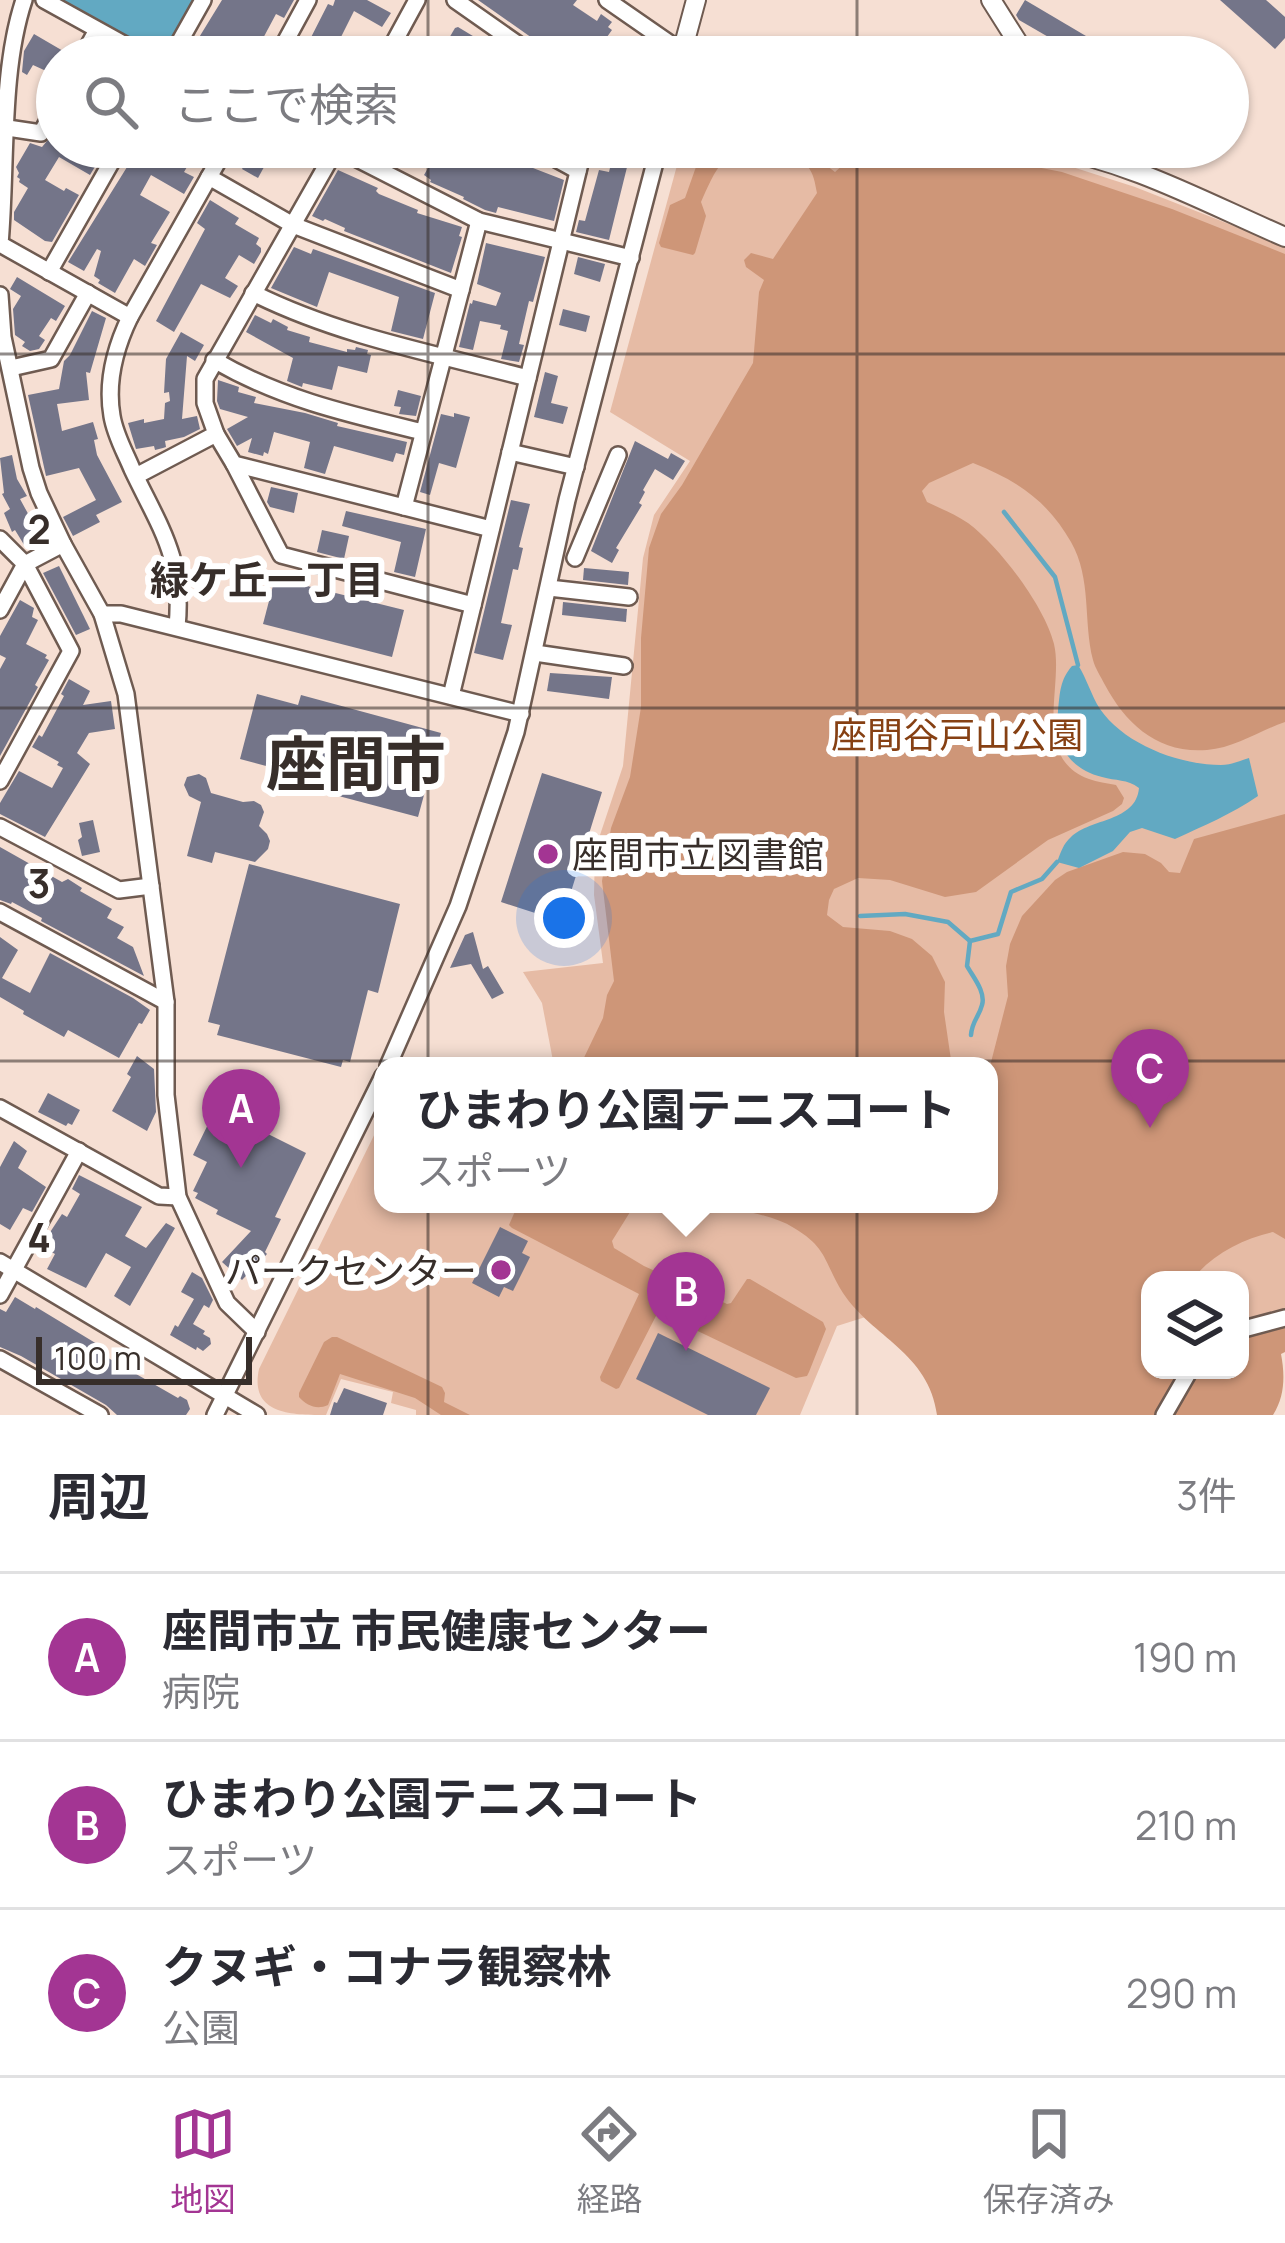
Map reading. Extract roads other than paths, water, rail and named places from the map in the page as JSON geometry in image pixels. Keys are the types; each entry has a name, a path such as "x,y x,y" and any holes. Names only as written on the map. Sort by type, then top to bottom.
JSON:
{"main road":[{"path":"688,36 696,0"},
{"path":"991,0 1014,36"},
{"path":"1128,168 1285,237"}],"street":[{"path":"24,0 7,40 0,244 130,317"},
{"path":"44,0 108,36"},
{"path":"183,36 203,0"},
{"path":"288,36 308,0"},
{"path":"397,36 417,0"},
{"path":"454,0 506,36"},
{"path":"607,0 657,36"},
{"path":"94,36 97,30"},
{"path":"1,127 36,132"},
{"path":"50,272 108,168"},
{"path":"177,627 180,598 174,559 118,438 111,380 118,344 130,317 214,168"},
{"path":"325,168 214,360 205,379 205,403 216,434 281,555 473,605"},
{"path":"375,168 479,221 631,258"},
{"path":"572,168 578,171"},
{"path":"451,696 579,168"},
{"path":"392,1057 458,907 521,713 568,500 653,168"},
{"path":"209,177 293,225 461,290"},
{"path":"404,507 479,221"},
{"path":"11,368 51,359 88,293"},
{"path":"253,293 296,315 528,378"},
{"path":"0,295 3,337 31,468 63,544 102,614 126,694 166,1002 166,1095 178,1197 226,1303 257,1332"},
{"path":"214,360 287,397 423,432"},
{"path":"136,476 216,434"},
{"path":"510,452 576,467"},
{"path":"575,558 618,455"},
{"path":"234,464 491,530"},
{"path":"568,500 596,507"},
{"path":"0,538 25,564 70,651 0,781"},
{"path":"0,610 25,564 63,544"},
{"path":"549,588 629,597"},
{"path":"102,614 177,627 521,713"},
{"path":"535,653 624,666"},
{"path":"0,827 119,890 152,886"},
{"path":"0,912 166,1002"},
{"path":"215,1415 374,1094"},
{"path":"0,1108 159,1196 178,1197"},
{"path":"0,1295 7,1267 79,1151"},
{"path":"7,1267 257,1415"},
{"path":"1249,1328 1285,1318"},
{"path":"0,1359 100,1415"},
{"path":"1164,1415 1185,1379"}],"water":[{"path":"62,0 193,0 173,36 127,36"},
{"path":"1078,665 1100,709 1123,733 1188,761 1221,765 1249,758 1258,796 1175,839 1142,828 1130,832 1113,851 1079,868 1057,862 1071,837 1130,807 1139,788 1081,768 1061,744 1057,723 1061,687 1072,666"}],"waterway":[{"path":"1004,512 1055,577 1078,665"},
{"path":"971,1035 983,1000 967,966 970,941 998,934 1011,892 1042,879 1057,862"},
{"path":"860,916 905,914 948,922 970,941"}],"place":[{"name":"座間市立図書館","path":"548,854"},
{"name":"クヌギ・コナラ観察林","path":"1150,1128"},
{"name":"座間市立 市民健康センター","path":"241,1168"},
{"name":"パークセンター","path":"501,1270"},
{"name":"ひまわり公園テニスコート","path":"686,1351"}],"district":[{"name":"緑ケ丘一丁目","path":"267,579"},
{"name":"座間市","path":"356,763"}],"park label":[{"name":"座間谷戸山公園","path":"957,734"}]}
